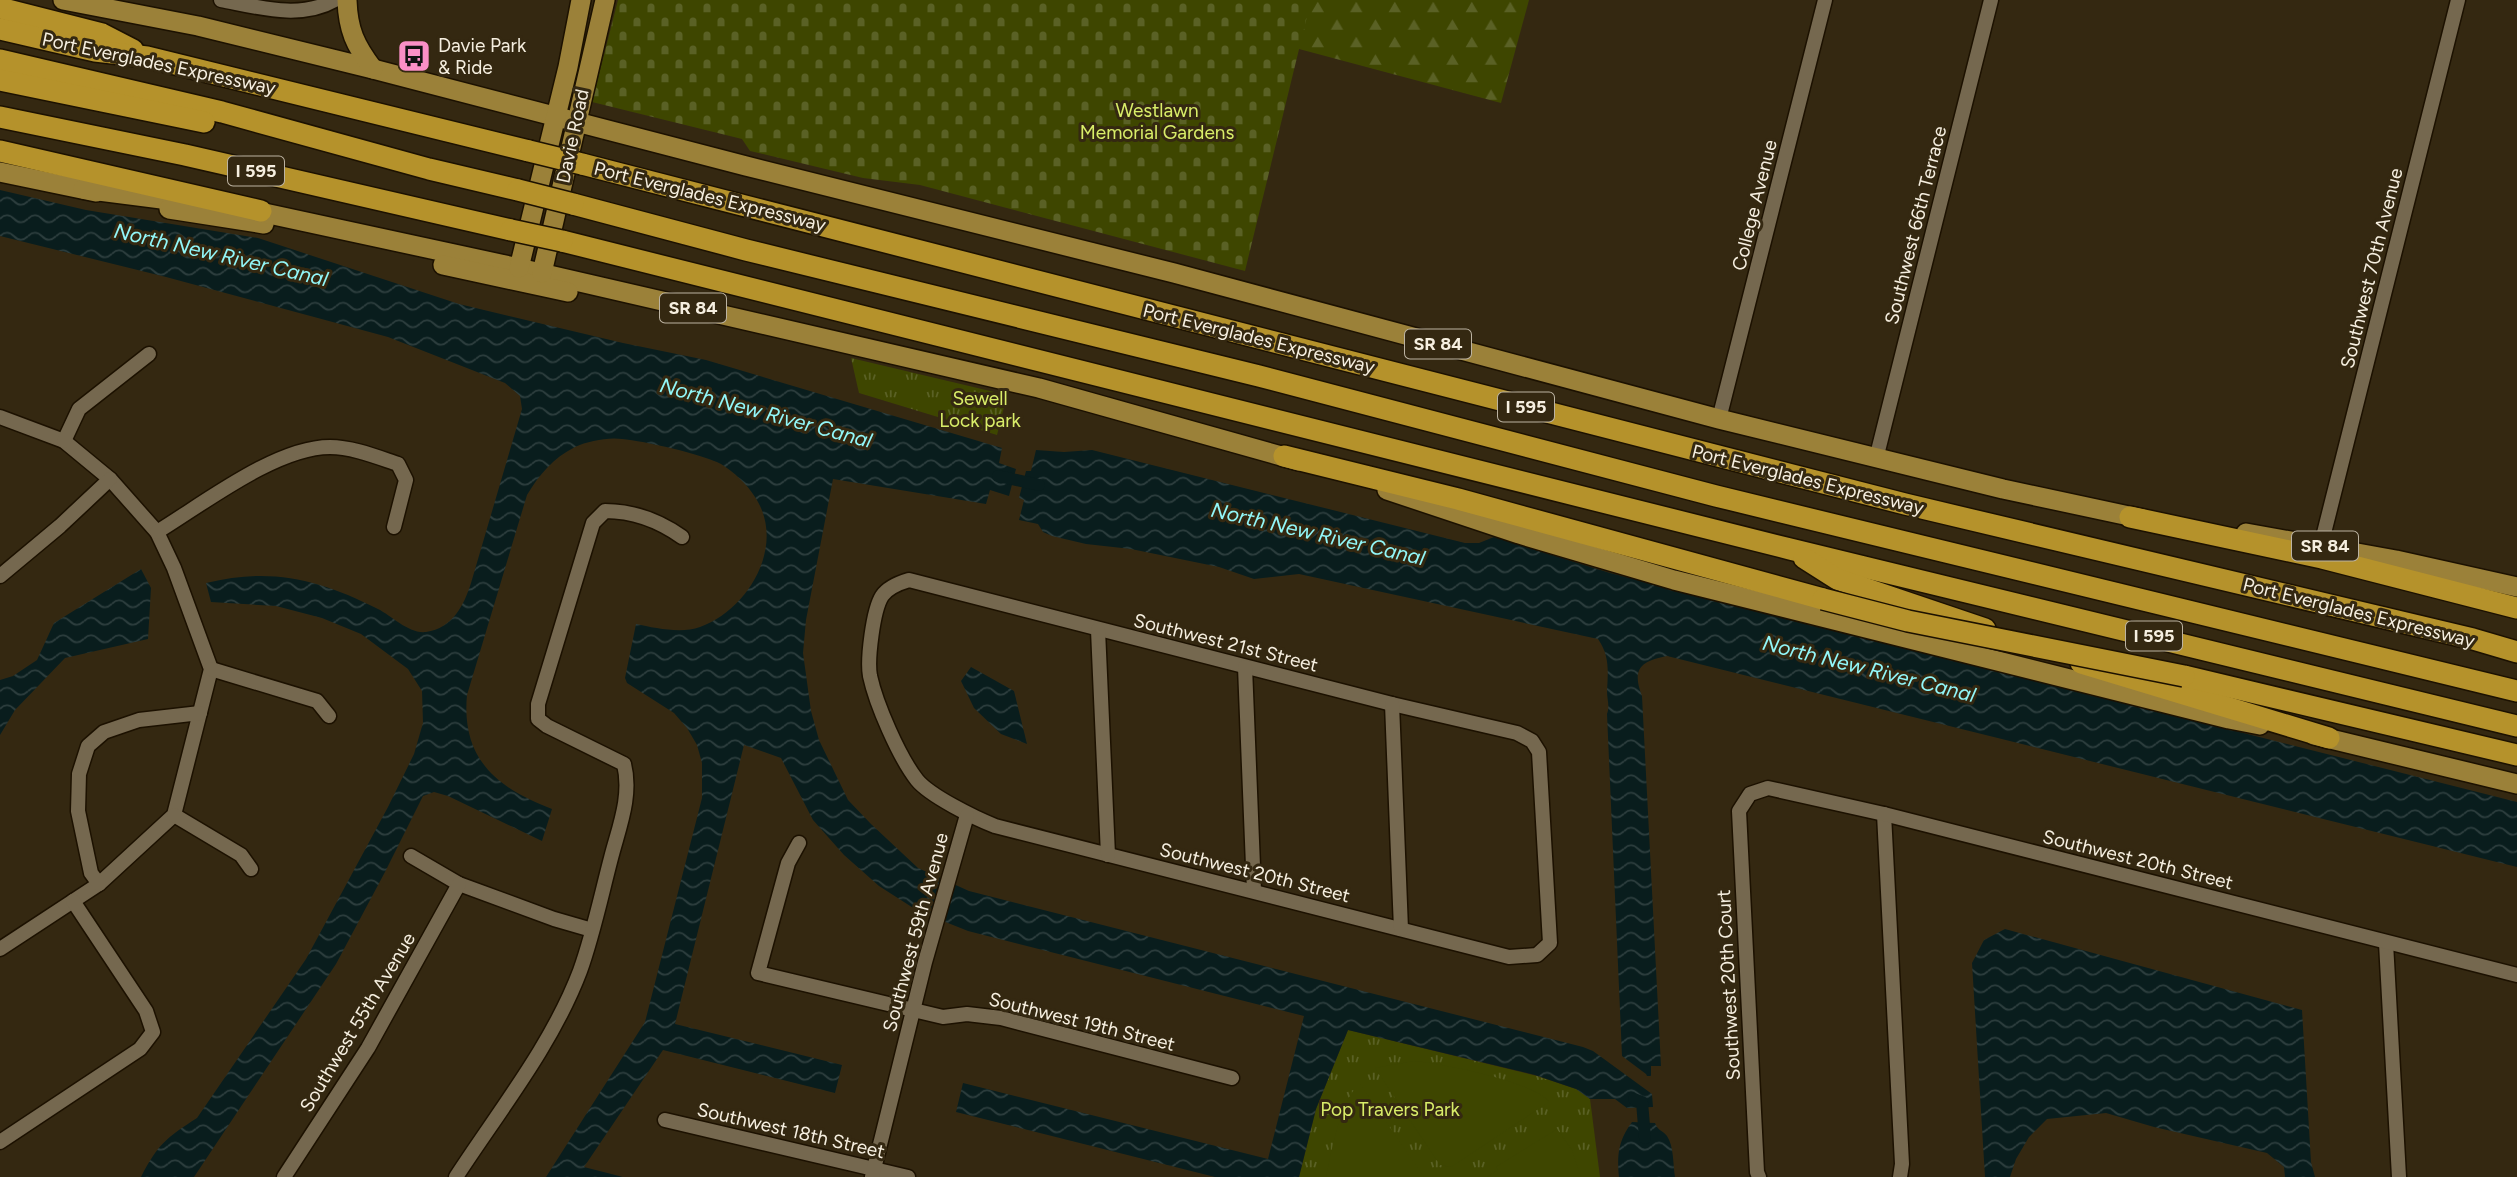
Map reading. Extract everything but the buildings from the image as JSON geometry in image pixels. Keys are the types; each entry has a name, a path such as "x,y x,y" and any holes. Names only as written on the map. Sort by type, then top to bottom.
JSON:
{"highway":[{"path":"0,8 102,34 148,57"},
{"name":"Port Everglades Expressway","path":"0,29 95,51 148,57 582,164 1892,501 2517,649"},
{"path":"0,60 222,112 429,169"},
{"path":"0,79 518,190 746,250 1259,376 1755,506 2517,691"},
{"name":"I 595","path":"0,117 185,155 562,241 1790,549 2517,726"},
{"path":"0,151 261,211"},
{"path":"1284,456 1458,499 1908,621 2184,676 2517,755"},
{"path":"2130,517 2322,558 2517,608"},
{"path":"1790,549 1837,579 2137,681 2329,738"}],"main road":[{"name":"SR 84","path":"63,0 198,26 373,69 1174,273 1877,459 2130,517 2321,545 2517,587"},
{"path":"347,0 351,33 357,47 373,69"},
{"name":"Davie Road","path":"519,268 581,0"},
{"name":"Davie Road","path":"542,273 605,0"},
{"name":"SR 84","path":"0,172 83,189 261,211 1039,388 1284,456 1519,534 1674,580 2229,719 2329,738 2517,784"},
{"path":"83,189 164,208 322,236 503,279 706,321 844,342"}],"street":[{"path":"221,0 287,11 306,10 335,0"},
{"name":"College Avenue","path":"1719,419 1825,0"},
{"name":"Southwest 66th Terrace","path":"1877,459 1991,0"},
{"name":"Southwest 70th Avenue","path":"2321,545 2458,0"},
{"path":"64,441 79,409 149,354"},
{"path":"0,417 64,441 110,478 157,532 174,568 211,670 174,815 99,884 0,949"},
{"path":"157,532 270,462 301,451 331,447 373,455 398,464 406,480 394,527"},
{"path":"0,576 60,526 110,478"},
{"path":"456,1177 533,1061 561,1012 579,972 592,930 623,810 628,782 624,764 538,719 538,704 593,523 605,511 621,511 662,523 682,537"},
{"name":"Southwest 21st Street","path":"909,580 1392,704 1517,733 1532,741 1539,752 1550,943 1537,955"},
{"name":"Southwest 59th Avenue","path":"873,1173 949,872 967,815 917,781 891,736 869,674 871,634 881,597 894,585 909,580"},
{"path":"1098,630 1108,855"},
{"path":"1245,667 1254,891"},
{"path":"211,670 317,701 329,716"},
{"path":"1392,704 1401,929"},
{"path":"99,884 91,873 78,811 79,774 88,746 104,732 139,720 200,713"},
{"name":"Southwest 20th Street","path":"1750,794 1768,788 1884,814 2517,975"},
{"name":"Southwest 20th Court","path":"1750,794 1739,811 1759,1177"},
{"path":"1884,814 1902,1164 1900,1177"},
{"path":"174,815 241,855 251,869"},
{"name":"Southwest 20th Street","path":"967,815 995,827 1509,957 1537,955"},
{"name":"Southwest 19th Street","path":"799,843 788,863 758,973 943,1017 967,1014 1001,1018 1232,1078"},
{"path":"411,856 459,884 592,930"},
{"name":"Southwest 55th Avenue","path":"285,1177 368,1048 459,884"},
{"path":"0,1142 140,1049 153,1031 146,1011 73,901"},
{"path":"2386,943 2399,1177"},
{"name":"Southwest 18th Street","path":"665,1120 873,1173 908,1177"}],"green space":[{"name":"Westlawn Memorial Gardens","path":"618,0 1311,0 1245,271 920,185 863,178 750,151 742,139 592,102"},
{"path":"1223,0 1529,0 1501,103 1299,49"},
{"name":"Sewell Lock park","path":"851,358 1007,395 997,435 859,393"},
{"name":"Pop Travers Park","path":"1348,1030 1537,1076 1576,1089 1590,1099 1600,1177 1299,1177 1316,1109"},
{"path":"1414,1061 1445,1065 1507,1081 1526,1087 1549,1102 1451,1167 1440,1165 1375,1068"},
{"path":"1360,1084 1424,1177 1326,1177 1342,1113 1353,1091"},
{"path":"1557,1129 1572,1150 1581,1177 1487,1177 1498,1170 1496,1167"}],"water":[{"path":"0,190 86,210 258,238 459,304 706,360 1002,448 999,463 1016,469 1009,496 990,490 986,504 833,479 806,620 803,653 811,711 819,740 848,800 871,824 918,868 969,891 1583,1047 1593,1051 1652,1094 1653,1107 1627,1108 1615,1099 1590,1099 1576,1089 1535,1075 1348,1030 1316,1109 1299,1177 1215,1177 956,1112 963,1083 1268,1159 1304,1016 968,931 918,911 879,886 844,855 813,820 781,758 744,745 675,1024 842,1065 835,1093 663,1050 584,1167 623,1177 546,1177 645,1022 702,798 702,763 697,745 687,728 674,713 627,683 625,678 636,624 685,630 717,619 747,591 758,574 767,535 764,516 755,497 740,479 721,464 673,448 611,439 586,443 567,451 547,468 527,495 467,695 470,737 487,768 499,781 532,801 552,809 542,841 448,796 434,792 423,796 336,964 194,1177 141,1177 164,1143 197,1118 306,959 388,807 414,754 423,723 422,691 408,669 361,634 322,618 276,606 211,602 206,583 252,576 294,579 315,583 356,599 413,630 426,632 443,626 461,607 468,591 522,409 520,396 505,383 388,337 166,277 0,236"},
{"path":"1036,450 1092,450 1465,543 1479,543 1494,537 1610,573 2517,802 2517,867 1667,656 1658,658 1645,663 1638,672 1642,696 1661,1066 1651,1066 1651,1076 1647,1076 1622,1056 1607,714 1608,671 1605,652 1598,639 1299,574 1254,579 1219,567 1052,536 1043,532 1038,524 1019,520 1024,500 1019,498 1026,471 1031,471"},
{"path":"141,569 151,588 148,639 65,658 15,710 0,735 0,680 13,676 37,660 54,623"},
{"path":"971,667 1014,691 1027,744 1001,734 974,708 961,681"},
{"path":"2005,929 2302,1010 2311,1162 2315,1177 2285,1177 2284,1167 2267,1153 2106,1113 2047,1119 2029,1137 2016,1159 2010,1177 1985,1177 1972,963 1984,940"},
{"path":"1632,1122 1655,1123 1667,1136 1672,1150 1675,1177 1619,1177 1620,1148"}],"waterway":[{"name":"North New River Canal","path":"998,476 1039,485"},
{"path":"1634,1099 1642,1102 1645,1138"}],"place":[{"name":"Davie Park & Ride","path":"414,56"}]}
